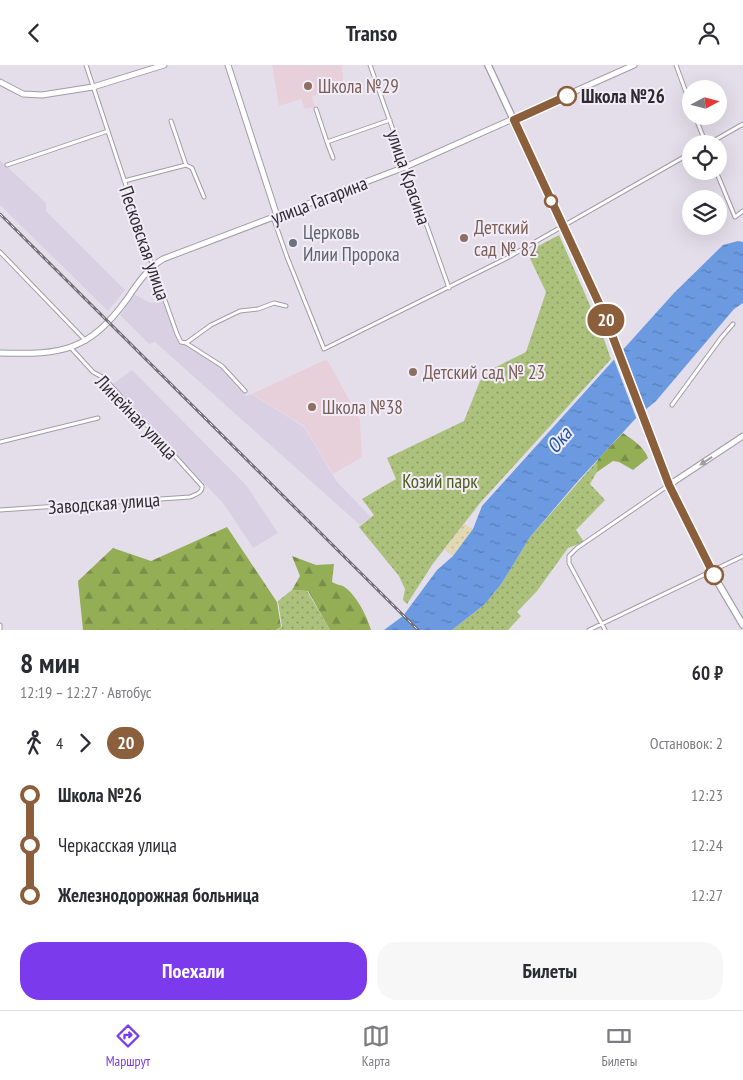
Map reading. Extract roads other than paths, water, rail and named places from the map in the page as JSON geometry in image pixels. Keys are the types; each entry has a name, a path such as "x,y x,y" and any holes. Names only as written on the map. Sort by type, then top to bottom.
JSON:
{"main road":[{"path":"0,82 17,92 29,95 42,95 93,87 164,65"},
{"path":"228,65 275,217"},
{"path":"488,65 604,314 669,485 711,571 743,625"},
{"name":"улица Гагарина","path":"0,353 26,354 71,348 86,341 106,325 152,266 163,259 405,167 634,65"},
{"path":"669,485 743,436"}],"street":[{"name":"Песковская улица","path":"86,65 152,266 177,335 181,342 186,343 222,365 245,391"},
{"name":"улица Красина","path":"370,65 449,288"},
{"path":"676,65 682,81"},
{"path":"316,109 333,158"},
{"path":"327,142 390,120"},
{"path":"171,121 186,165"},
{"path":"723,135 743,124"},
{"path":"7,165 108,131"},
{"path":"275,217 287,257 324,349 449,288 564,227 682,158"},
{"path":"124,181 186,165 192,168 204,197"},
{"path":"720,180 735,217 743,211"},
{"path":"0,252 86,341"},
{"path":"186,343 211,325 240,311 258,309 274,303 286,306"},
{"path":"672,405 733,324"},
{"name":"Линейная улица","path":"71,348 93,372 104,378 202,486"},
{"path":"0,442 98,418"},
{"path":"605,630 569,563 570,556 577,548 669,485"},
{"name":"Заводская улица","path":"0,509 190,497 202,491 202,486"},
{"path":"589,630 743,556"},
{"path":"0,625 0,630"}],"water":[{"name":"Ока","path":"738,241 743,242 743,303 734,309 656,401 638,416 577,482 530,537 502,583 485,604 452,630 384,630 403,616 437,570 453,556 473,529 482,506 674,293 723,245"}],"railway":[{"path":"0,214 418,630"}],"place":[{"name":"Школа №29","path":"308,86"},
{"name":"Школа №26","path":"567,96"},
{"name":"Детский сад № 82","path":"464,238"},
{"name":"Церковь Илии Пророка","path":"293,243"},
{"name":"Детский сад № 23","path":"413,372"},
{"name":"Школа №38","path":"312,407"}],"park label":[{"name":"Козий парк","path":"440,481"}]}
